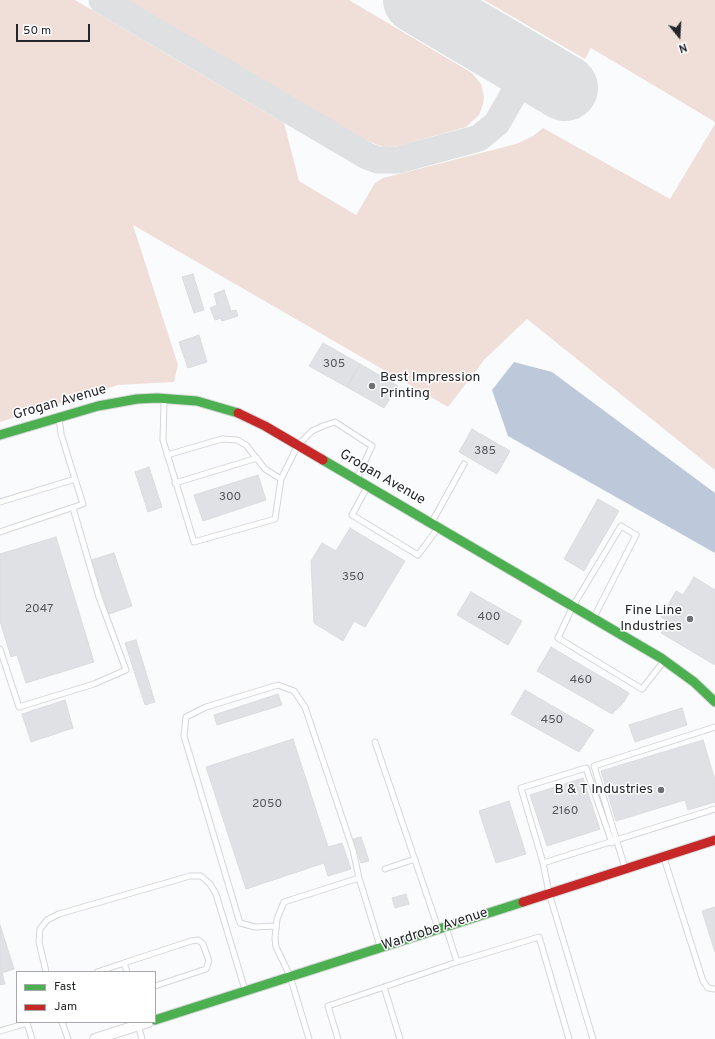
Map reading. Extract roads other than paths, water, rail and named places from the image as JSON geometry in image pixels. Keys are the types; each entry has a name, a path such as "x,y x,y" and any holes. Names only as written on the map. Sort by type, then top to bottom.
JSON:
{"street":[{"name":"Grogan Avenue","path":"0,434 117,402 164,399 196,401 240,414 298,445 664,660 694,682 715,702"},
{"name":"Wardrobe Avenue","path":"156,1020 715,840"},
{"path":"95,1039 143,1023"}],"lane":[{"path":"164,399 163,440 194,542 275,519 281,479 298,445 312,431 335,422 372,446 356,479"},
{"path":"0,532 83,504 61,434 59,417"},
{"path":"167,455 222,439 237,440 246,445 264,469 281,479"},
{"path":"175,483 257,458"},
{"path":"368,486 352,515 418,555 435,525 464,464"},
{"path":"0,502 75,479"},
{"path":"0,649 19,707 94,684 126,670 99,597 73,508"},
{"path":"594,618 636,535 622,526 574,606 558,638 642,689 664,660"},
{"path":"276,926 255,927 240,923 184,736 186,717 206,707 278,686 294,691 305,707 353,850 359,878 380,947"},
{"path":"615,842 594,766 715,727"},
{"path":"375,742 415,859 457,962"},
{"path":"593,1039 549,893 543,863 521,788 586,768 625,869"},
{"path":"543,863 615,842 715,809"},
{"path":"664,856 703,981 708,988 715,989"},
{"path":"385,869 415,859"},
{"path":"46,970 39,942 40,929 47,920 59,914 190,876 201,876 210,884 216,894 245,990"},
{"path":"309,1039 290,976 276,947 275,938 277,919 284,902 359,878"},
{"path":"338,1039 328,1006 457,962 539,938 570,1039"},
{"path":"100,971 191,941 198,940 203,944 209,961 206,968 156,986"},
{"path":"124,963 127,971"},
{"path":"384,987 400,1039"},
{"path":"0,1031 27,1023 32,1039"},
{"path":"62,1023 68,1039"},
{"path":"142,1039 143,1023"}],"water":[{"path":"514,362 552,372 715,493 715,553 508,436 492,390"}],"place":[{"name":"Best Impression Printing","path":"372,386"},
{"name":"Fine Line Industries","path":"690,619"},
{"name":"B & T Industries","path":"661,790"}]}
